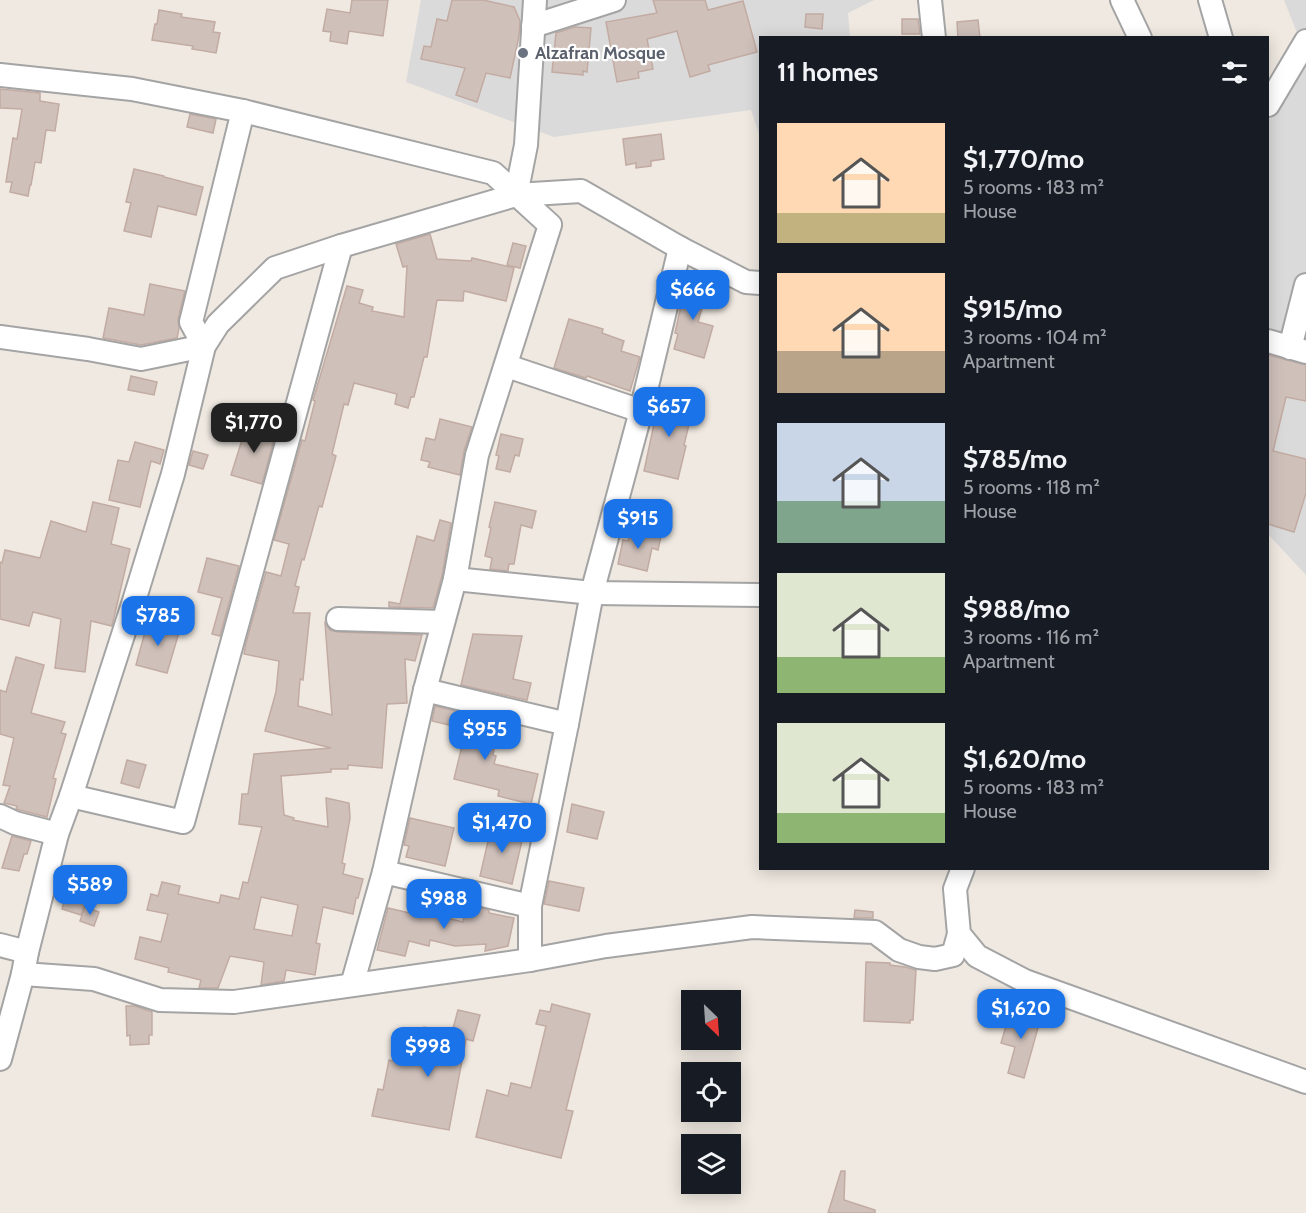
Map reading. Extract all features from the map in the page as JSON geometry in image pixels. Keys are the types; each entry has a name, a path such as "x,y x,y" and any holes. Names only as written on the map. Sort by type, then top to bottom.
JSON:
{"street":[{"path":"516,195 526,145 533,26 532,0"},
{"path":"533,26 614,0"},
{"path":"930,0 934,36"},
{"path":"1122,0 1139,36"},
{"path":"1210,0 1220,36"},
{"path":"1269,103 1306,41"},
{"path":"0,75 132,89 243,111 493,173 550,225 477,455 454,579 424,690 384,872 352,985"},
{"path":"204,346 191,322 243,111"},
{"path":"0,1059 57,834 134,601 173,474 204,346 218,324 275,268 341,246 516,195 581,191 680,248 746,282 759,284"},
{"path":"71,796 183,822 341,246"},
{"path":"530,960 530,906 592,593 641,411 680,248"},
{"path":"1269,341 1298,350 1306,285"},
{"path":"0,337 141,359 204,346"},
{"path":"507,366 641,411"},
{"path":"454,579 592,593 759,595"},
{"path":"338,619 443,622"},
{"path":"424,690 567,724"},
{"path":"0,816 15,823 57,834"},
{"path":"0,945 25,963 94,978 160,1000 234,1002 530,960 606,946 752,927 875,932 899,950 935,959 953,955 959,934 955,889 962,870"},
{"path":"384,872 530,906"},
{"path":"959,934 977,956 1025,981 1306,1082"}],"shaded area":[{"path":"421,0 874,0 848,13 850,36 759,36 759,134 751,110 554,137 406,82"},
{"path":"1284,0 1306,0 1306,575 1269,535 1269,109 1299,38"}],"building":[{"path":"352,0 388,0 383,36 349,31 347,44 330,41 331,32 323,31 327,9 350,13"},
{"path":"452,0 483,0 514,7 520,21 510,78 486,73 477,102 456,95 465,68 421,59 424,46 431,47 437,19 447,21"},
{"path":"653,0 705,0 708,10 743,1 757,52 708,65 710,71 690,77 677,31 647,39 653,69 638,72 639,78 617,82 606,22 657,13"},
{"path":"159,10 182,14 181,17 215,22 213,32 220,33 216,53 192,49 193,46 152,40"},
{"path":"806,14 823,14 822,29 805,27"},
{"path":"902,19 918,19 920,34 902,34"},
{"path":"978,20 980,36 958,36 957,22"},
{"path":"575,27 591,28 587,72 583,71 583,75 552,72 556,33"},
{"path":"0,89 40,93 40,101 59,104 55,131 46,130 41,163 35,162 28,196 10,192 12,182 6,182 13,138 17,139 22,109 0,108"},
{"path":"190,114 216,119 213,133 187,127"},
{"path":"661,134 664,159 651,161 651,166 636,168 636,163 626,165 623,139"},
{"path":"134,169 203,187 196,215 158,206 151,237 124,231 131,203 126,202"},
{"path":"430,234 437,259 471,261 472,258 514,268 506,301 464,291 463,301 437,300 427,357 424,357 414,397 411,397 408,408 395,404 397,394 354,383 348,405 344,404 332,454 336,456 322,507 319,506 295,586 299,587 293,613 310,613 298,706 332,715 325,623 330,630 338,632 422,635 415,661 405,659 407,703 387,704 382,768 348,765 348,769 331,769 331,772 281,776 284,815 294,818 293,820 328,827 326,798 349,803 350,818 342,863 345,864 343,874 363,879 358,898 356,898 353,914 323,907 316,943 320,944 315,975 286,970 284,981 261,985 264,962 230,956 218,988 199,988 201,980 168,972 169,968 135,959 140,937 161,942 168,914 147,910 151,894 158,896 162,882 180,886 178,894 219,903 221,895 239,899 243,882 248,883 262,827 239,824 242,794 248,794 254,754 331,748 265,731 276,692 279,661 244,654 266,572 281,576 289,544 274,540 302,440 305,441 315,401 313,400 347,286 363,290 359,303 373,307 372,311 404,317 407,266 403,267 396,244","holes":["261,897 298,905 292,936 254,929"]},
{"path":"513,243 526,246 520,268 507,265"},
{"path":"687,278 709,284 698,322 713,326 704,358 674,349 678,334 675,333"},
{"path":"150,284 185,291 178,319 177,338 141,345 103,338 109,308 144,315"},
{"path":"569,319 603,329 602,333 624,341 621,351 640,357 630,391 587,376 586,378 554,368"},
{"path":"1269,355 1306,365 1306,401 1286,397 1273,451 1306,459 1306,493 1294,532 1269,524"},
{"path":"131,376 157,382 154,395 128,390"},
{"path":"660,396 694,404 678,479 644,471"},
{"path":"440,419 472,427 464,451 460,475 428,467 430,462 421,460 426,438 435,440"},
{"path":"247,424 276,432 262,484 231,475"},
{"path":"501,434 523,439 519,456 515,455 510,472 496,469 499,456 496,455"},
{"path":"135,442 164,450 160,464 151,461 140,507 109,500 118,460 129,462"},
{"path":"193,451 208,455 203,469 189,465"},
{"path":"93,502 119,508 111,544 130,549 112,626 91,621 85,672 55,668 61,619 33,612 29,626 0,619 0,562 2,563 5,550 40,558 51,521 86,532"},
{"path":"495,502 536,511 532,528 521,525 514,564 509,564 508,571 490,569 492,558 485,556"},
{"path":"440,520 451,523 442,576 433,608 389,607 389,602 400,604 417,536 434,541"},
{"path":"631,530 661,536 658,550 652,548 647,571 618,564 623,540 628,541"},
{"path":"207,558 239,566 220,636 212,634 222,598 198,592"},
{"path":"148,621 180,629 167,673 136,665"},
{"path":"473,634 522,636 513,679 531,683 527,700 461,685"},
{"path":"16,657 44,665 31,713 65,722 61,733 66,734 53,778 56,779 47,817 16,809 17,806 4,803 10,786 3,785 14,738 0,734 0,690 6,692"},
{"path":"435,706 483,718 477,744 494,748 493,755 496,756 494,764 538,774 531,804 498,796 499,790 454,779 466,729 432,721"},
{"path":"127,760 146,765 139,788 121,783"},
{"path":"572,804 604,812 597,839 567,832"},
{"path":"410,818 454,828 445,866 406,857 409,846 404,845"},
{"path":"492,824 524,832 512,884 480,876"},
{"path":"12,836 31,841 19,871 2,868"},
{"path":"549,881 584,888 579,911 544,904"},
{"path":"66,895 86,902 81,915 62,909"},
{"path":"466,905 514,918 508,946 485,951 486,944 455,946 430,940 429,946 409,941 405,956 377,950 388,908 418,915 419,911 463,922"},
{"path":"85,907 99,912 94,926 80,921"},
{"path":"855,910 873,912 873,918 854,918"},
{"path":"866,962 890,963 890,965 916,970 913,1020 910,1020 910,1023 864,1021"},
{"path":"552,1004 590,1014 566,1110 573,1111 561,1158 476,1137 487,1090 508,1096 511,1083 531,1088 546,1026 536,1024 540,1010 550,1012"},
{"path":"126,1006 135,1006 152,1012 152,1035 149,1035 149,1044 130,1045 130,1035 127,1036"},
{"path":"1011,1009 1041,1017 1024,1078 1008,1073 1015,1047 1001,1043"},
{"path":"458,1010 480,1015 473,1041 466,1039 449,1130 372,1116 378,1089 383,1090 389,1060 416,1065 424,1027 452,1032"},
{"path":"841,1171 845,1171 844,1200 875,1210 875,1213 828,1213"}],"place":[{"name":"Alzafran Mosque","path":"523,53"}]}
